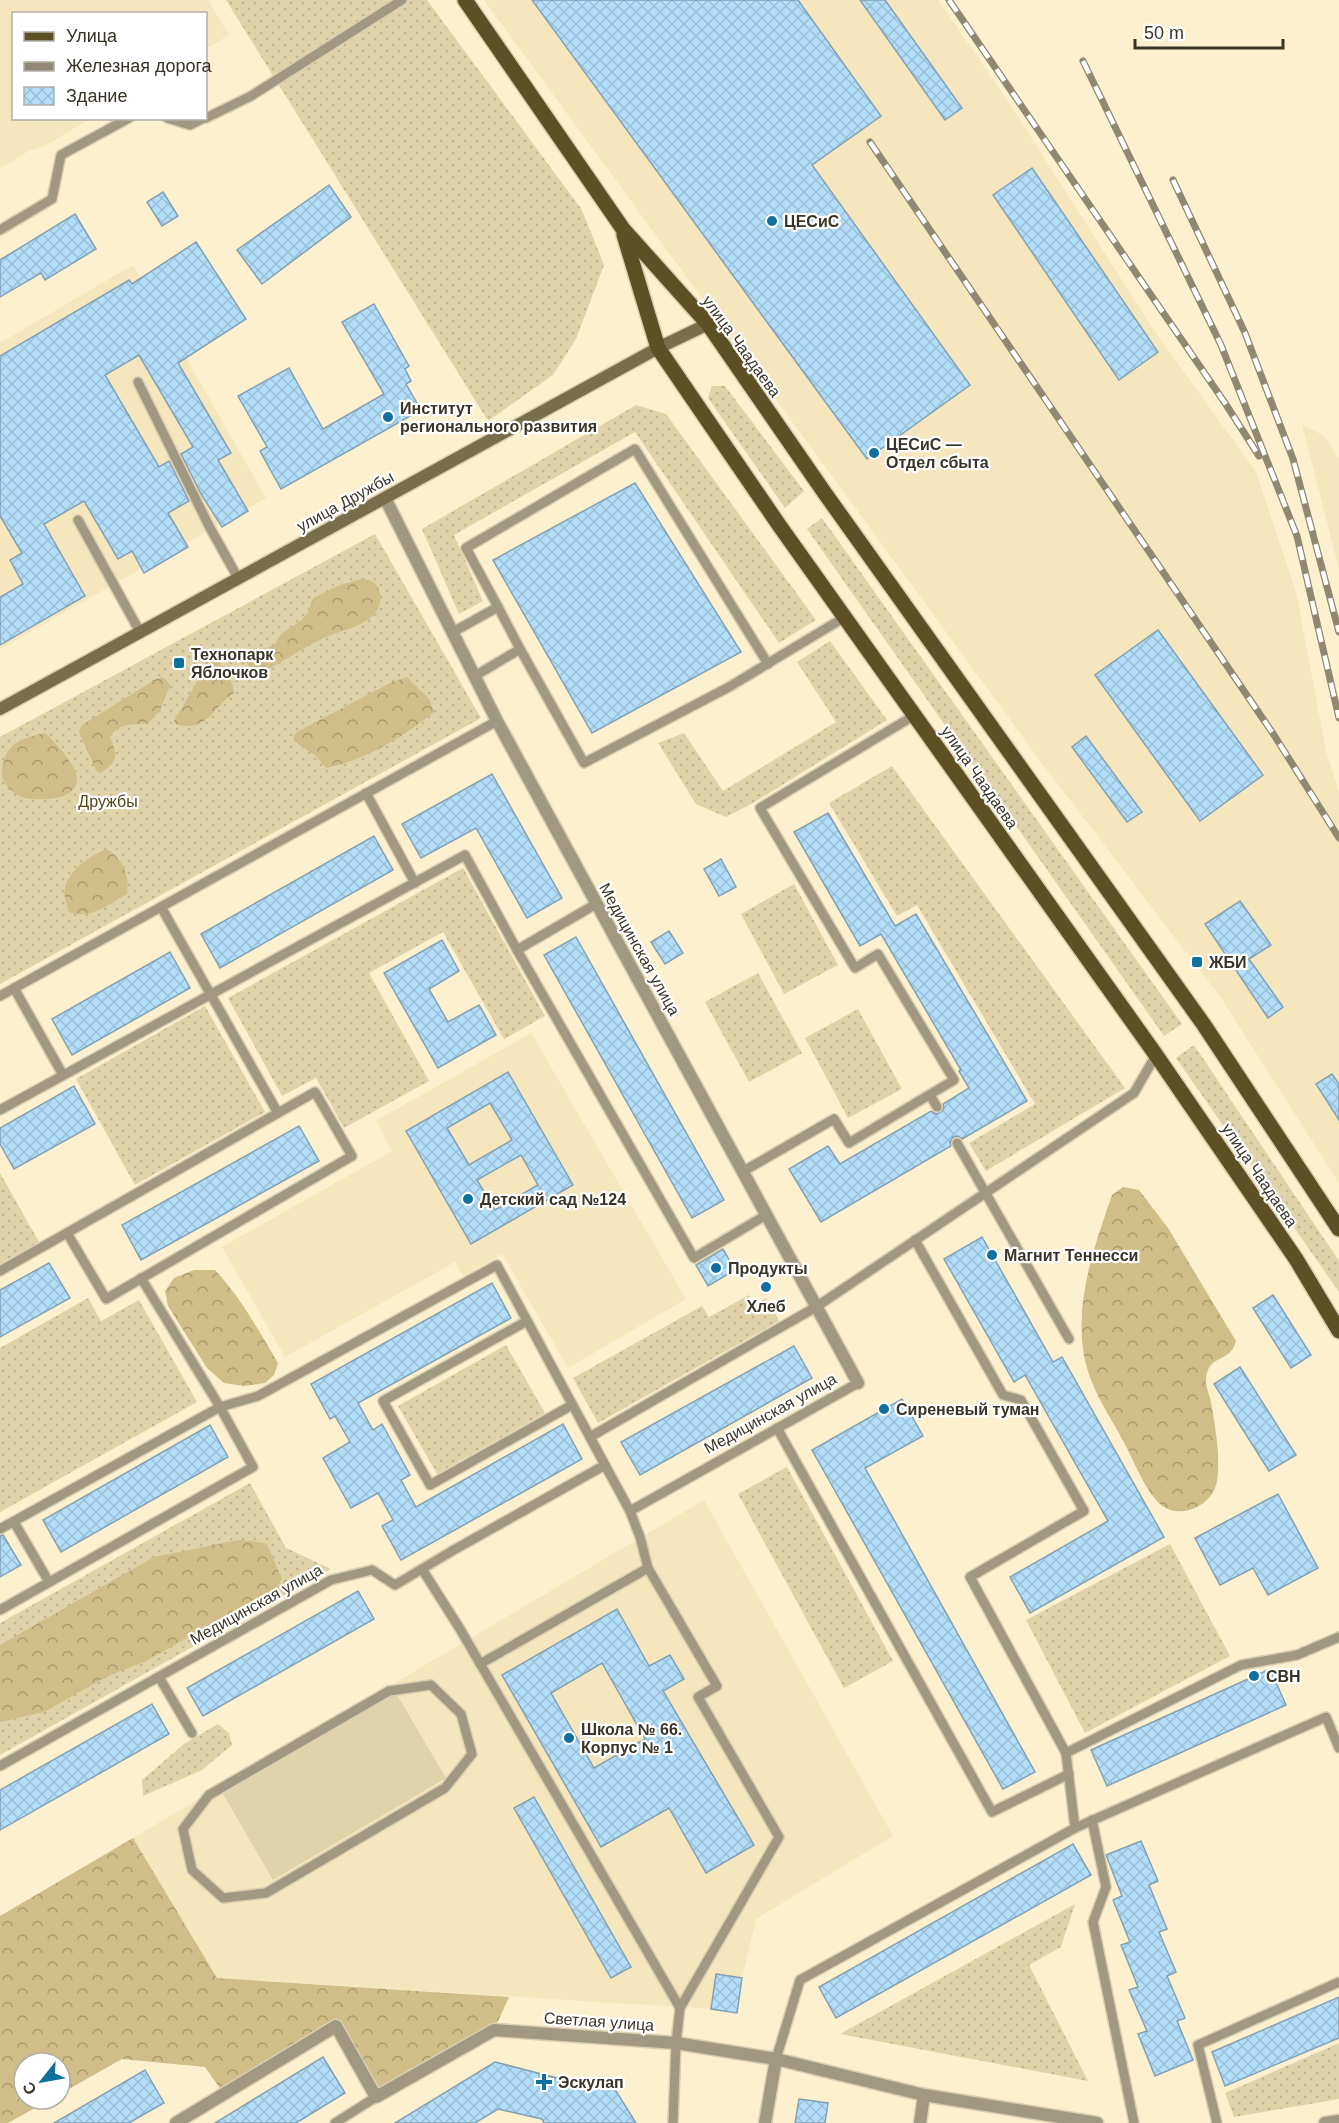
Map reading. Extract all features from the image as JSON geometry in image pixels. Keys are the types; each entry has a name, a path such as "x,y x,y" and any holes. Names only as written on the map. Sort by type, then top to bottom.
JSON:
{"main road":[{"name":"улица Чаадаева","path":"465,0 623,229 708,324 824,492 1204,1025 1339,1229"},
{"name":"улица Чаадаева","path":"623,229 658,348 1156,1055 1296,1259 1339,1332"},
{"name":"улица Дружбы","path":"0,709 658,348 708,324"}],"street":[{"name":"Медицинская улица","path":"386,498 497,721 858,1383"},
{"path":"176,2123 336,2026 376,2097"},
{"name":"Светлая улица","path":"376,2097 494,2030 676,2043 776,2059 924,2095 1097,2123"},
{"path":"765,2123 776,2059"},
{"path":"920,2123 924,2095"},
{"path":"1325,2123 1339,2121"}],"lane":[{"path":"207,117 251,96 402,0"},
{"path":"0,230 52,199 62,155 125,120"},
{"path":"174,120 190,125 201,120"},
{"path":"138,382 209,526 238,578"},
{"path":"768,664 635,449 466,548 584,763 729,687 768,664 845,616"},
{"path":"78,520 140,632"},
{"path":"453,632 498,607"},
{"path":"475,676 520,649"},
{"path":"742,1172 834,1119 849,1143 954,1080 878,954 855,968 760,808 915,715"},
{"path":"0,996 497,721"},
{"path":"366,793 416,883"},
{"path":"0,1110 465,855 694,1258 766,1215"},
{"path":"517,950 596,904"},
{"path":"161,907 278,1113"},
{"path":"14,988 63,1075"},
{"path":"590,1437 816,1308 1134,1093 1156,1055"},
{"path":"0,1271 315,1092 352,1156 106,1299 67,1233"},
{"path":"930,1095 937,1107"},
{"path":"957,1143 1069,1339"},
{"path":"915,1240 1003,1395 1021,1400 1084,1510 970,1577 1066,1753 1075,1828"},
{"path":"0,1529 220,1407 258,1396 497,1265 630,1511 648,1568 717,1686 698,1697 779,1837 680,2008 676,2043 673,2123"},
{"path":"0,1610 253,1467 220,1407 141,1278"},
{"path":"527,1321 383,1401 430,1485 572,1405"},
{"name":"Медицинская улица","path":"630,1511 858,1383"},
{"path":"777,1428 992,1812 1069,1774"},
{"name":"Медицинская улица","path":"0,1766 331,1580 372,1570 395,1585 605,1465"},
{"path":"14,1522 49,1582"},
{"path":"480,1664 648,1568"},
{"path":"422,1569 480,1664 680,2008"},
{"path":"1066,1753 1241,1665 1297,1655 1339,1637"},
{"path":"159,1677 192,1733"},
{"path":"431,1685 461,1714 472,1754 446,1788 266,1893 223,1898 192,1870 183,1829 209,1795 389,1691 431,1685"},
{"path":"776,2059 800,1980 1075,1828 1326,1717 1339,1748"},
{"path":"1092,1820 1106,1887 1093,1922 1134,2123"},
{"path":"1217,2123 1198,2044 1339,1982"},
{"path":"335,2123 376,2097"}],"shaded area":[{"path":"0,0 208,0 229,35 207,48 207,12 12,12 12,120 88,120 0,169"},
{"path":"484,0 938,0 1012,107 1153,329 1256,472 1296,592 1326,751 1339,792 1339,1183 1221,998 1041,762"},
{"path":"133,265 266,498 0,649 0,343"},
{"path":"1302,424 1324,436 1339,458 1339,570"},
{"name":"Детский сад №124","path":"531,1033 686,1299 568,1368 502,1254 463,1276 455,1262 285,1357 222,1247 392,1151 376,1121"},
{"name":"Школа № 66. Корпус № 1","path":"704,1500 893,1836 756,1919 742,1978 737,2013 711,2009 217,1978 133,1838"}],"green space":[{"path":"226,0 427,0 582,210 604,265 576,339 553,375 488,421"},
{"path":"712,386 725,386 804,491 785,508 708,398"},
{"path":"636,405 666,414 816,620 779,643 635,432 454,535 483,601 459,614 422,529"},
{"path":"822,518 1182,1024 1164,1036 807,529"},
{"name":"Дружбы","path":"375,534 481,718 0,984 0,737"},
{"path":"361,579 372,582 379,590 380,602 377,611 370,618 319,640 262,672 255,673 249,667 245,658 248,651 251,648 265,648 275,644 281,635 305,616 313,598 340,585"},
{"path":"830,641 887,720 753,803 726,817 696,804 658,743 684,733 723,791 836,722 797,662"},
{"path":"214,661 228,674 234,693 203,722 187,726 176,724 174,721 208,663"},
{"path":"162,677 170,686 160,710 149,723 127,725 114,732 110,737 115,758 100,773 96,770 79,732 82,725"},
{"path":"407,677 429,699 434,712 383,746 355,759 326,768 316,756 294,741 297,732 390,683"},
{"path":"45,733 71,763 77,783 73,790 58,798 29,799 22,797 10,789 2,778 5,759 8,752 19,742"},
{"path":"892,766 1125,1088 986,1171 969,1143 1035,1104 917,905 897,916 829,803"},
{"path":"107,849 113,853 124,868 127,894 92,912 77,914 69,912 65,891 71,875 88,859"},
{"path":"463,868 545,1016 504,1039 443,932 369,973 429,1081 344,1128 316,1078 282,1096 228,998"},
{"path":"794,884 838,965 784,994 741,914"},
{"path":"758,973 802,1053 749,1082 705,1002"},
{"path":"205,1006 265,1112 135,1185 76,1079"},
{"path":"858,1009 902,1089 848,1118 805,1038"},
{"path":"1194,1045 1339,1261 1339,1292 1176,1058"},
{"path":"0,1173 39,1242 0,1264"},
{"path":"1123,1187 1139,1190 1168,1228 1236,1341 1229,1353 1214,1362 1207,1372 1206,1381 1218,1449 1216,1484 1213,1492 1203,1504 1188,1510 1173,1511 1166,1508 1150,1492 1100,1400 1090,1376 1083,1349 1082,1310 1088,1271 1112,1195"},
{"path":"194,1270 215,1270 249,1315 278,1363 274,1375 265,1383 245,1386 224,1383 207,1368 168,1306 165,1291 174,1278"},
{"path":"749,1295 754,1304 766,1298 779,1321 598,1423 573,1378 702,1306 709,1317"},
{"path":"88,1298 101,1321 139,1300 197,1402 0,1512 0,1348"},
{"path":"506,1345 545,1413 437,1474 398,1406"},
{"path":"787,1467 893,1661 844,1688 738,1494"},
{"path":"250,1483 286,1548 331,1569 0,1755 0,1623"},
{"path":"238,1540 267,1544 282,1579 277,1587 146,1661 106,1677 44,1712 0,1722 0,1645 154,1557"},
{"path":"1170,1544 1230,1656 1085,1733 1026,1620"},
{"path":"396,1693 446,1778 273,1880 223,1794"},
{"path":"218,1724 229,1733 232,1745 202,1770 143,1796 142,1780 184,1744"},
{"path":"133,1838 217,1978 509,1997 494,2030 376,2097 336,2026 224,2094 205,2067 122,2059 72,2087 72,2051 12,2051 12,2111 30,2111 8,2123 0,2123 0,1916"},
{"path":"1075,1904 1061,1947 1029,1965 1088,2081 840,2034"},
{"path":"1339,2043 1339,2099 1234,2117 1225,2093"}],"building":[{"name":"ЦЕСиС","path":"532,0 798,0 881,116 812,165 970,385 867,459"},
{"path":"860,0 885,0 962,108 945,120"},
{"path":"1032,168 1158,352 1119,380 993,195"},
{"path":"329,185 351,217 262,284 237,250"},
{"path":"163,192 178,216 162,226 147,202"},
{"path":"75,214 96,249 45,280 41,273 0,297 0,260"},
{"path":"196,242 246,319 178,363 231,453 218,460 248,511 222,527 201,494 181,454 193,447 139,355 105,375 159,467 169,461 189,501 168,513 188,547 144,573 132,551 118,559 84,501 44,524 85,596 0,645 0,597 23,584 10,560 22,553 0,516 0,356 129,280 132,284"},
{"path":"374,304 409,366 405,369 411,381 406,384 421,410 281,489 260,451 267,447 238,396 289,368 323,429 384,394 342,322"},
{"path":"635,483 741,652 592,733 493,560"},
{"path":"1158,630 1263,775 1200,821 1095,675"},
{"path":"1086,736 1142,812 1127,822 1072,747"},
{"path":"492,774 562,898 527,918 476,828 421,858 402,824"},
{"path":"828,813 895,926 916,914 1027,1101 962,1139 958,1136 953,1137 950,1142 951,1146 821,1222 789,1169 828,1146 840,1164 931,1111 936,1114 941,1112 944,1108 943,1104 969,1088 959,1071 961,1070 881,934 860,946 794,832"},
{"path":"374,836 393,870 220,968 201,934"},
{"path":"721,859 736,887 719,896 704,869"},
{"path":"1240,901 1271,945 1249,959 1283,1007 1268,1018 1205,924"},
{"path":"669,931 683,953 665,964 651,942"},
{"path":"576,937 724,1200 692,1218 544,955"},
{"path":"442,940 459,971 429,989 448,1022 479,1005 496,1035 438,1068 384,973"},
{"path":"170,952 190,988 72,1055 52,1019"},
{"path":"508,1072 573,1185 471,1244 406,1131","holes":["490,1103 512,1140 469,1165 447,1128","521,1155 538,1185 495,1210 477,1180"]},
{"path":"1332,1074 1339,1084 1339,1120 1316,1084"},
{"path":"74,1086 95,1124 14,1169 0,1144 0,1128"},
{"path":"299,1126 319,1161 141,1260 122,1225"},
{"path":"982,1237 1053,1362 1062,1357 1164,1537 1030,1613 1010,1577 1108,1521 1025,1375 1014,1382 944,1259"},
{"name":"Продукты","path":"723,1249 735,1270 708,1286 696,1265"},
{"path":"49,1263 70,1298 0,1337 0,1290"},
{"path":"492,1283 511,1318 358,1403 373,1430 382,1424 410,1475 401,1480 416,1507 563,1424 582,1459 401,1560 382,1526 393,1520 378,1493 351,1508 323,1458 350,1442 335,1416 330,1419 311,1384"},
{"path":"1273,1295 1311,1355 1291,1368 1253,1308"},
{"path":"794,1346 812,1378 640,1475 621,1442"},
{"path":"1240,1367 1296,1455 1269,1471 1214,1384"},
{"path":"902,1399 923,1436 865,1468 1035,1772 1003,1789 812,1450"},
{"path":"210,1425 228,1457 61,1552 43,1520"},
{"path":"1278,1494 1318,1568 1268,1595 1253,1568 1220,1585 1195,1538"},
{"path":"3,1535 21,1565 0,1577 0,1536"},
{"path":"358,1591 374,1619 203,1716 187,1688"},
{"path":"617,1609 649,1666 670,1655 684,1679 663,1691 754,1845 706,1873 669,1808 601,1847 502,1675","holes":["602,1663 645,1739 594,1768 551,1693"]},
{"path":"1270,1669 1286,1705 1107,1786 1091,1750"},
{"path":"152,1704 169,1734 0,1830 0,1790"},
{"path":"534,1797 631,1967 611,1978 514,1808"},
{"path":"1141,1841 1158,1881 1149,1885 1167,1929 1159,1932 1176,1972 1167,1976 1185,2018 1177,2021 1193,2060 1155,2076 1138,2034 1147,2031 1129,1990 1138,1987 1121,1945 1130,1942 1113,1900 1122,1896 1106,1855"},
{"path":"1073,1844 1091,1875 836,2018 819,1987"},
{"path":"716,1974 742,1978 737,2013 711,2009"},
{"path":"1339,1997 1339,2038 1225,2086 1212,2052"},
{"path":"323,2057 345,2093 296,2123 215,2123"},
{"path":"495,2062 588,2086 590,2090 606,2080 609,2084 611,2083 636,2123 544,2123 542,2119 498,2109 475,2123 395,2123"},
{"path":"145,2070 164,2103 129,2123 54,2123"},
{"path":"799,2099 828,2103 825,2123 795,2123"}],"railway":[{"path":"949,0 1259,456"},
{"path":"1083,61 1221,345 1297,536 1339,718"},
{"path":"870,142 1274,735 1339,838"},
{"path":"1173,180 1245,333 1293,459 1339,632"}],"place":[{"name":"ЦЕСиС","path":"772,221"},
{"name":"Институт регионального развития","path":"388,417"},
{"name":"ЦЕСиС — Отдел сбыта","path":"874,453"},
{"name":"Технопарк Яблочков","path":"179,663"},
{"name":"ЖБИ","path":"1197,962"},
{"name":"Детский сад №124","path":"468,1199"},
{"name":"Магнит Теннесси","path":"992,1255"},
{"name":"Продукты","path":"716,1268"},
{"name":"Хлеб","path":"766,1287"},
{"name":"Сиреневый туман","path":"884,1409"},
{"name":"СВН","path":"1254,1676"},
{"name":"Школа № 66. Корпус № 1","path":"569,1738"},
{"name":"Эскулап","path":"544,2082"}]}
